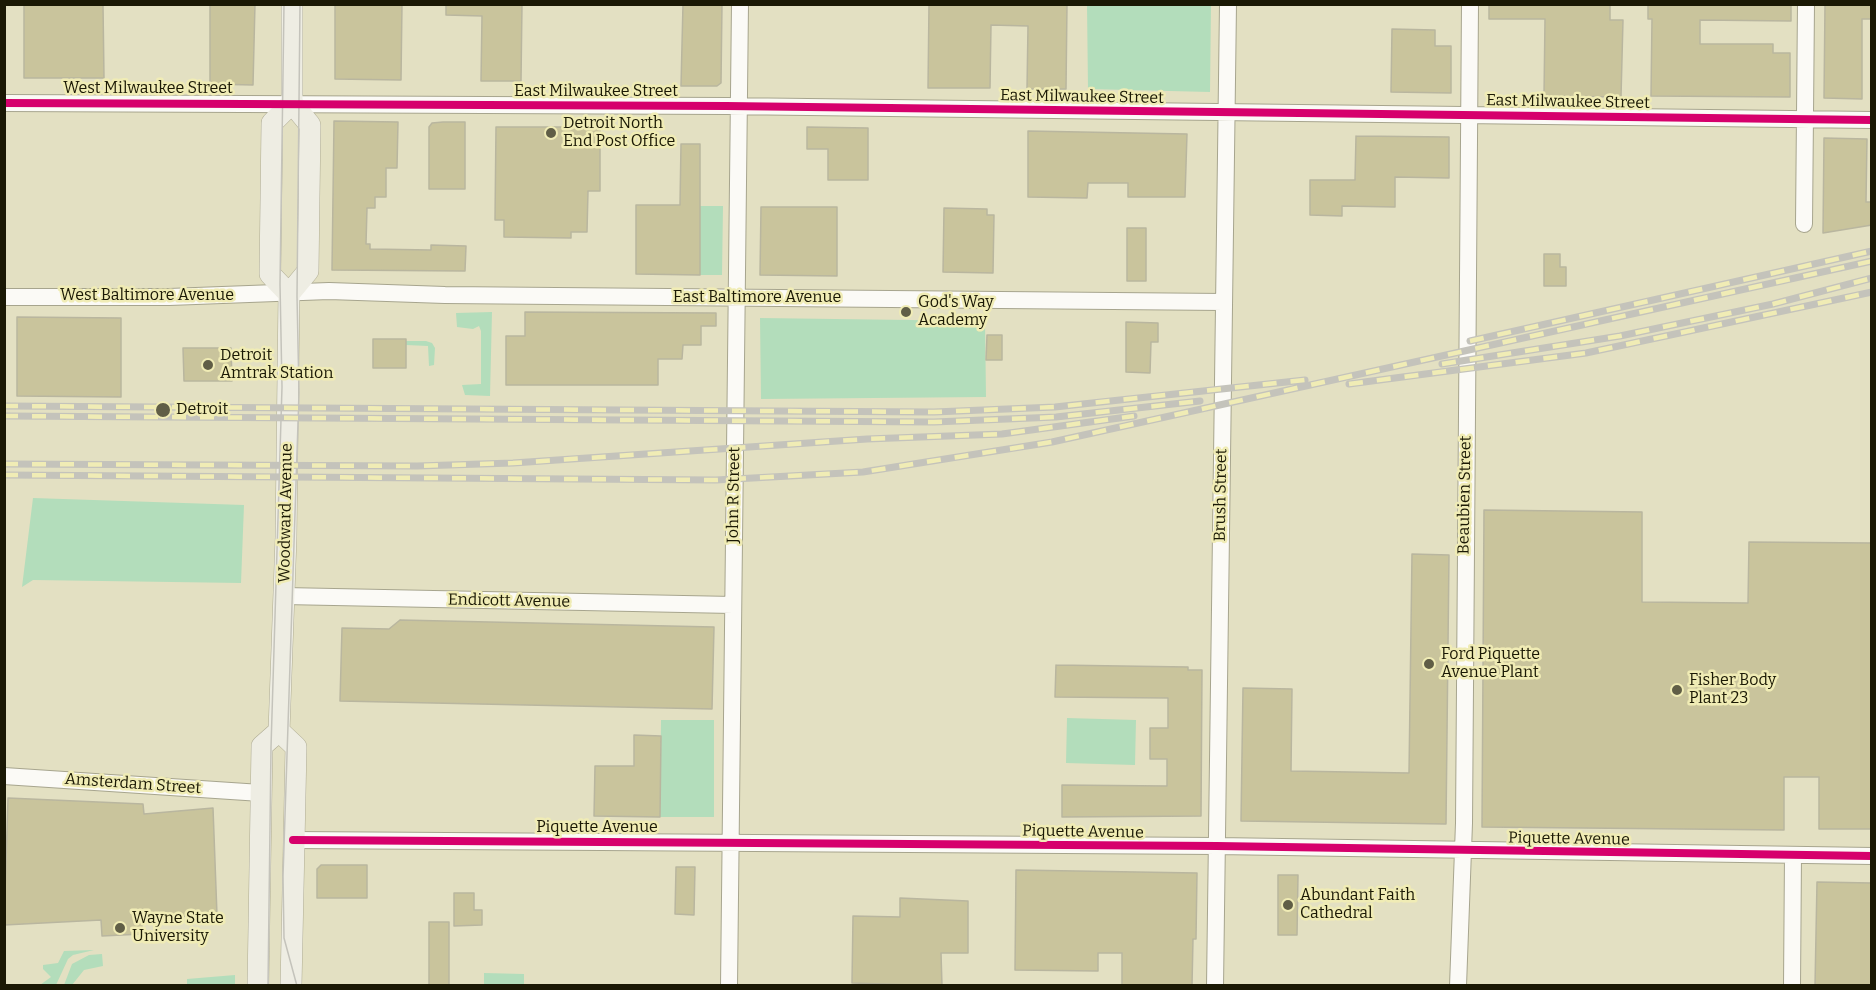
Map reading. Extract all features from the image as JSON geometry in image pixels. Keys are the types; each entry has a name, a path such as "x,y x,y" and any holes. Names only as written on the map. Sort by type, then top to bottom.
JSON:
{"main road":[{"path":"292,4 292,103 310,125 308,271 289,294 270,274 272,123 292,103"},
{"name":"Woodward Avenue","path":"279,731 284,596 289,294"},
{"path":"258,986 262,746 279,731 296,747 291,986"}],"street":[{"name":"John R Street","path":"729,986 740,4"},
{"name":"Brush Street","path":"1215,986 1228,4"},
{"name":"Beaubien Street","path":"1458,986 1463,851 1470,4"},
{"path":"1804,224 1806,4"},
{"name":"West Milwaukee Street","path":"4,103 292,103"},
{"name":"East Milwaukee Street","path":"292,103 739,106 1872,120"},
{"name":"East Baltimore Avenue","path":"289,294 350,292 445,296 1224,302"},
{"name":"West Baltimore Avenue","path":"4,297 289,294"},
{"name":"Endicott Avenue","path":"284,596 733,605"},
{"name":"Amsterdam Street","path":"4,776 261,793"},
{"name":"Piquette Avenue","path":"293,840 1217,846 1872,856"},
{"path":"1792,986 1793,855"}],"green space":[{"path":"1087,5 1211,5 1210,92 1088,89"},
{"path":"700,206 723,206 722,275 700,275"},
{"path":"492,312 490,396 465,395 462,385 481,384 481,331 479,326 473,329 457,327 456,313"},
{"path":"760,318 985,321 986,397 761,399"},
{"path":"406,341 432,343 435,348 434,365 429,366 428,346 406,345"},
{"path":"33,498 244,505 241,583 33,580 22,587"},
{"path":"1067,718 1136,720 1135,765 1066,763"},
{"path":"661,720 714,720 714,817 660,817"},
{"path":"94,950 73,955 68,959 56,985 40,985 51,977 43,969 43,965 58,963 64,951"},
{"path":"102,954 103,966 84,970 72,985 64,985 72,964 89,955"},
{"path":"484,973 524,974 524,985 484,985"},
{"path":"235,975 235,985 187,985 187,979"}],"building":[{"path":"24,4 103,4 104,78 24,78"},
{"path":"210,4 255,4 253,85 210,84"},
{"path":"335,4 402,4 401,80 335,79"},
{"path":"446,4 522,4 521,81 481,81 482,16 446,15"},
{"path":"683,4 722,4 721,83 717,86 681,86"},
{"path":"929,4 1067,4 1066,89 1027,89 1028,26 991,25 990,88 928,88"},
{"path":"1489,4 1610,4 1610,20 1623,20 1621,97 1544,96 1545,19 1489,19"},
{"path":"1648,4 1791,4 1791,21 1700,20 1700,44 1773,44 1773,53 1790,53 1790,97 1651,96 1652,19 1648,19"},
{"path":"1825,4 1872,4 1872,19 1862,19 1862,99 1824,98"},
{"path":"1392,29 1435,30 1435,46 1451,46 1451,93 1391,92"},
{"path":"334,121 398,122 397,168 386,168 386,197 375,197 375,208 367,208 366,244 370,244 370,249 431,250 431,245 466,246 465,271 332,270"},
{"path":"465,122 465,189 429,189 429,127 432,123"},
{"path":"496,127 600,127 600,191 588,191 587,232 571,232 571,238 504,237 504,220 495,220"},
{"path":"807,127 868,128 868,180 828,180 828,149 807,149"},
{"path":"1028,131 1187,134 1185,197 1128,197 1128,183 1088,183 1087,198 1028,197"},
{"path":"1356,136 1449,137 1449,178 1395,177 1395,207 1342,206 1342,216 1310,215 1310,180 1355,180"},
{"path":"1824,138 1867,139 1866,202 1872,202 1872,225 1823,233"},
{"path":"681,144 700,144 700,275 636,274 636,205 680,205"},
{"path":"761,207 837,207 837,276 760,275"},
{"path":"944,208 987,209 987,215 994,215 993,273 943,272"},
{"path":"1127,228 1146,228 1146,281 1127,281"},
{"path":"1544,254 1560,254 1560,267 1566,267 1566,286 1544,286"},
{"path":"525,312 716,313 716,326 701,326 701,345 683,345 682,359 658,359 658,385 506,385 506,336 525,336"},
{"path":"17,317 121,318 121,397 17,396"},
{"path":"1126,322 1158,323 1158,342 1151,342 1150,373 1126,372"},
{"path":"987,335 1002,335 1002,360 986,360"},
{"path":"373,339 406,339 406,368 373,368"},
{"name":"Detroit Amtrak Station","path":"183,348 231,348 232,381 184,381"},
{"name":"Fisher Body Plant 23","path":"1484,510 1642,512 1642,602 1748,603 1749,542 1872,543 1872,829 1819,829 1819,777 1784,777 1784,830 1482,827"},
{"path":"1412,554 1449,555 1446,824 1241,821 1243,688 1292,689 1291,771 1409,773"},
{"path":"400,620 714,627 712,709 340,701 342,628 389,629"},
{"path":"1056,665 1188,667 1188,670 1202,670 1201,816 1062,817 1062,785 1167,786 1167,759 1150,759 1150,728 1168,728 1168,698 1055,697"},
{"path":"634,735 661,736 660,817 594,816 595,766 634,766"},
{"path":"8,798 143,804 144,814 213,808 217,915 142,918 142,934 102,936 101,920 4,925"},
{"path":"321,865 367,865 367,898 317,898 317,869"},
{"path":"676,867 695,867 694,915 675,914"},
{"path":"1016,870 1197,873 1196,939 1193,939 1192,986 1122,986 1122,953 1098,953 1098,971 1015,970"},
{"name":"Abundant Faith Cathedral","path":"1278,875 1298,875 1297,935 1278,935"},
{"path":"1817,882 1872,883 1872,986 1815,986"},
{"path":"454,893 474,893 474,910 482,910 482,925 454,926"},
{"path":"900,898 968,901 968,953 941,953 942,986 852,983 853,916 900,917"},
{"path":"429,922 449,922 449,986 429,986"}],"tram line":[{"path":"268,986 271,747 282,387 280,284 284,4"},
{"path":"297,986 284,938 283,876 299,393 297,296 300,4"}],"railway":[{"path":"1470,341 1872,251"},
{"path":"4,475 716,480 863,472 1052,442 1872,261"},
{"path":"1442,364 1620,336 1773,304 1872,278"},
{"path":"1349,384 1586,353 1872,292"},
{"path":"4,406 934,412 1055,407 1305,380"},
{"path":"4,416 934,422 1056,417 1200,401"},
{"path":"4,464 417,466 513,463 867,439 1002,434 1134,416"}],"cycle path":[{"path":"4,103 726,106 1872,120"},
{"path":"293,840 1217,846 1872,856"}],"place":[{"name":"Detroit North End Post Office","path":"551,133"},
{"name":"God's Way Academy","path":"906,312"},
{"name":"Detroit Amtrak Station","path":"208,365"},
{"name":"Detroit","path":"163,410"},
{"name":"Ford Piquette Avenue Plant","path":"1429,664"},
{"name":"Fisher Body Plant 23","path":"1677,690"},
{"name":"Abundant Faith Cathedral","path":"1288,905"},
{"name":"Wayne State University","path":"120,928"}]}
